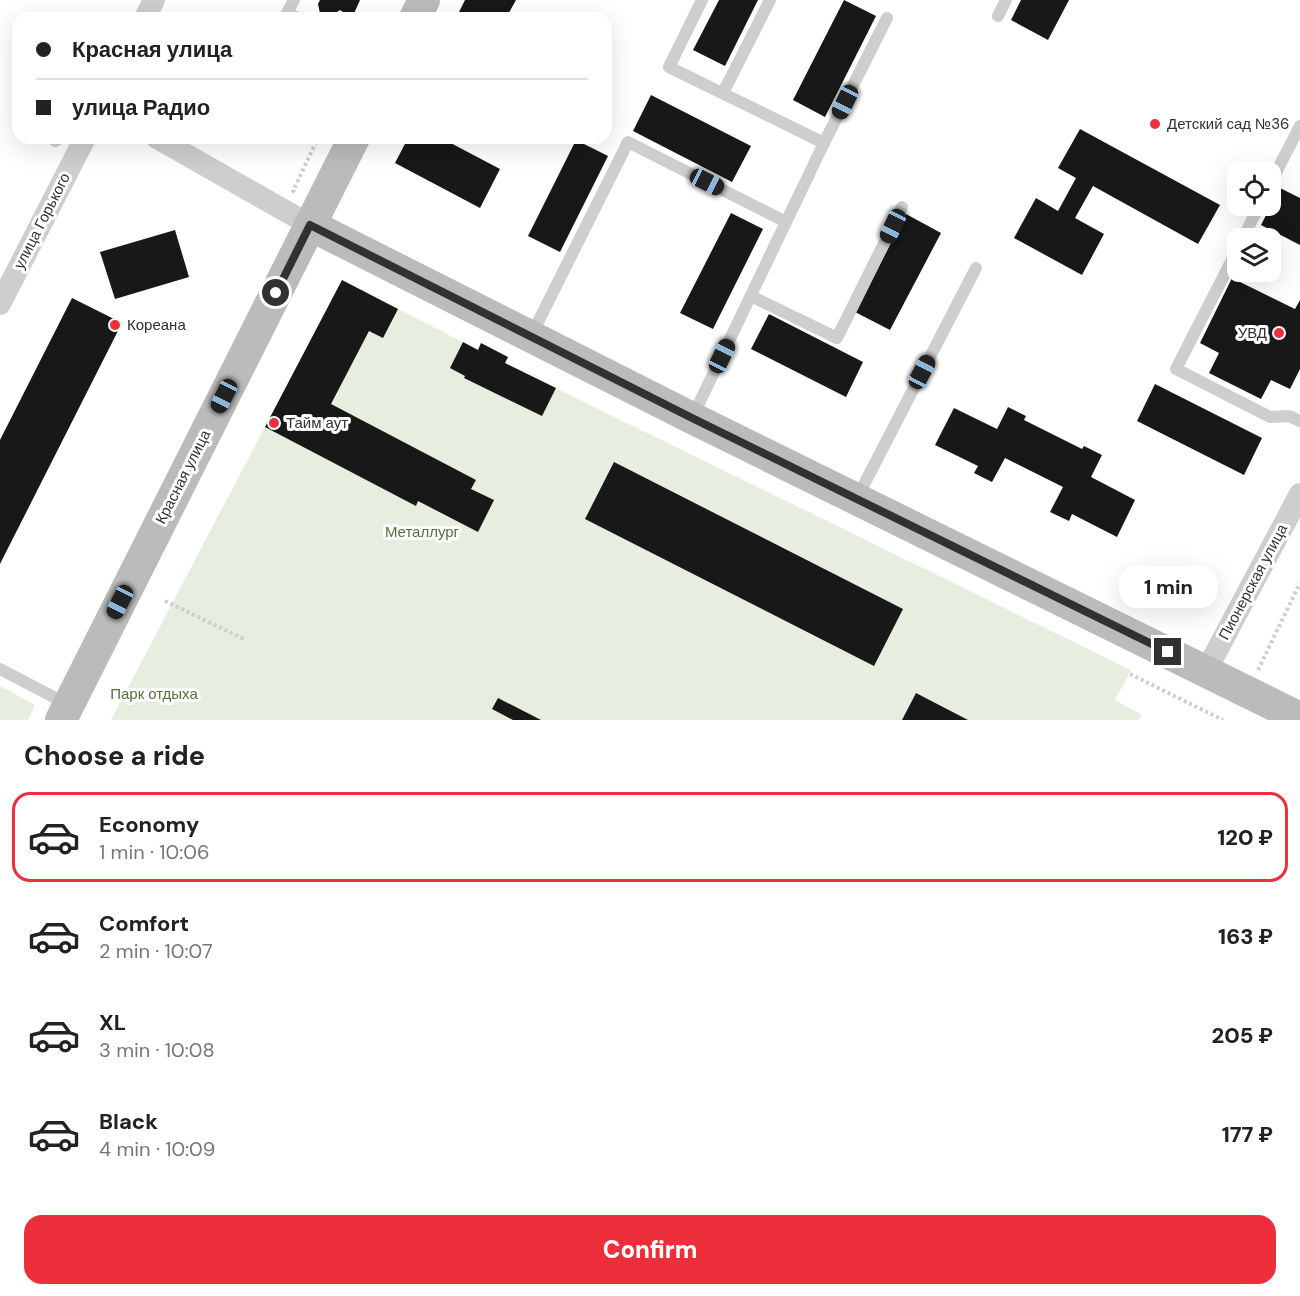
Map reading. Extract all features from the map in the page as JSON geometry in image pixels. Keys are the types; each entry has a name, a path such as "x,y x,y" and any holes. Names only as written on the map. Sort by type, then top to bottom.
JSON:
{"main road":[{"name":"Красная улица","path":"65,712 351,144"},
{"path":"310,225 692,418 1300,718"}],"street":[{"name":"улица Горького","path":"0,304 82,144"},
{"path":"168,144 310,225"},
{"name":"Пионерская улица","path":"1206,671 1300,494"}],"lane":[{"path":"702,0 669,66 824,143"},
{"path":"723,93 770,0"},
{"path":"998,16 1006,0"},
{"path":"692,418 824,143 887,18"},
{"path":"1281,163 1300,126"},
{"path":"531,336 628,142 786,222"},
{"path":"751,296 837,338 902,207"},
{"path":"856,499 976,268"},
{"path":"1227,269 1176,369 1270,417 1289,416 1300,421"},
{"path":"0,669 65,712"}],"path":[{"path":"1255,676 1300,583"},
{"path":"165,601 244,639"},
{"path":"1130,674 1222,720"}],"green space":[{"name":"Металлург","path":"342,280 478,350 1131,670 1115,700 1142,715 1139,720 111,720"},
{"path":"0,686 35,705 28,720 0,720"}],"building":[{"path":"320,0 360,0 355,12 340,10 320,12 318,4"},
{"path":"465,0 516,0 509,12 459,12"},
{"path":"719,0 758,0 725,66 693,50"},
{"path":"844,0 876,16 825,117 793,100"},
{"path":"1021,0 1069,0 1048,40 1011,20"},
{"path":"651,95 751,146 732,182 633,131"},
{"path":"1080,129 1220,205 1198,244 1093,186 1075,218 1104,234 1082,275 1014,238 1036,198 1058,211 1076,178 1058,168"},
{"path":"405,144 453,144 500,169 480,208 395,163"},
{"path":"574,144 584,144 608,156 560,252 528,236"},
{"path":"1281,188 1300,198 1300,245 1281,235 1281,228 1267,228 1261,225 1266,216 1281,216"},
{"path":"731,213 763,229 713,329 680,313"},
{"path":"906,214 941,233 890,330 855,312"},
{"path":"175,230 189,277 115,299 100,252"},
{"path":"342,280 398,309 383,338 369,331 331,404 476,480 471,489 494,500 478,532 418,501 416,506 265,427"},
{"path":"1230,282 1240,282 1295,309 1300,300 1300,369 1290,389 1271,380 1261,399 1209,373 1219,353 1200,343"},
{"path":"72,298 122,323 0,564 0,440"},
{"path":"769,314 863,362 846,397 751,349"},
{"path":"463,342 478,350 481,343 508,357 505,363 556,388 542,416 464,378 465,376 450,368"},
{"path":"1155,384 1262,438 1244,475 1137,421"},
{"path":"1008,407 1026,416 1024,420 1082,449 1084,446 1102,455 1091,477 1135,500 1117,537 1072,514 1069,521 1050,512 1063,487 1005,458 992,482 974,473 978,466 935,445 954,408 997,429"},
{"path":"614,462 903,609 874,666 585,519"},
{"path":"916,693 968,720 902,720"},
{"path":"498,698 541,720 513,720 492,709"}],"place":[{"name":"Детский сад №36","path":"1155,124"},
{"name":"Кореана","path":"115,325"},
{"name":"УВД","path":"1279,333"},
{"name":"Тайм аут","path":"274,423"}],"route":[{"path":"276,293 310,225 692,418 1168,652"}],"park label":[{"name":"Парк отдыха","path":"154,694"}]}
